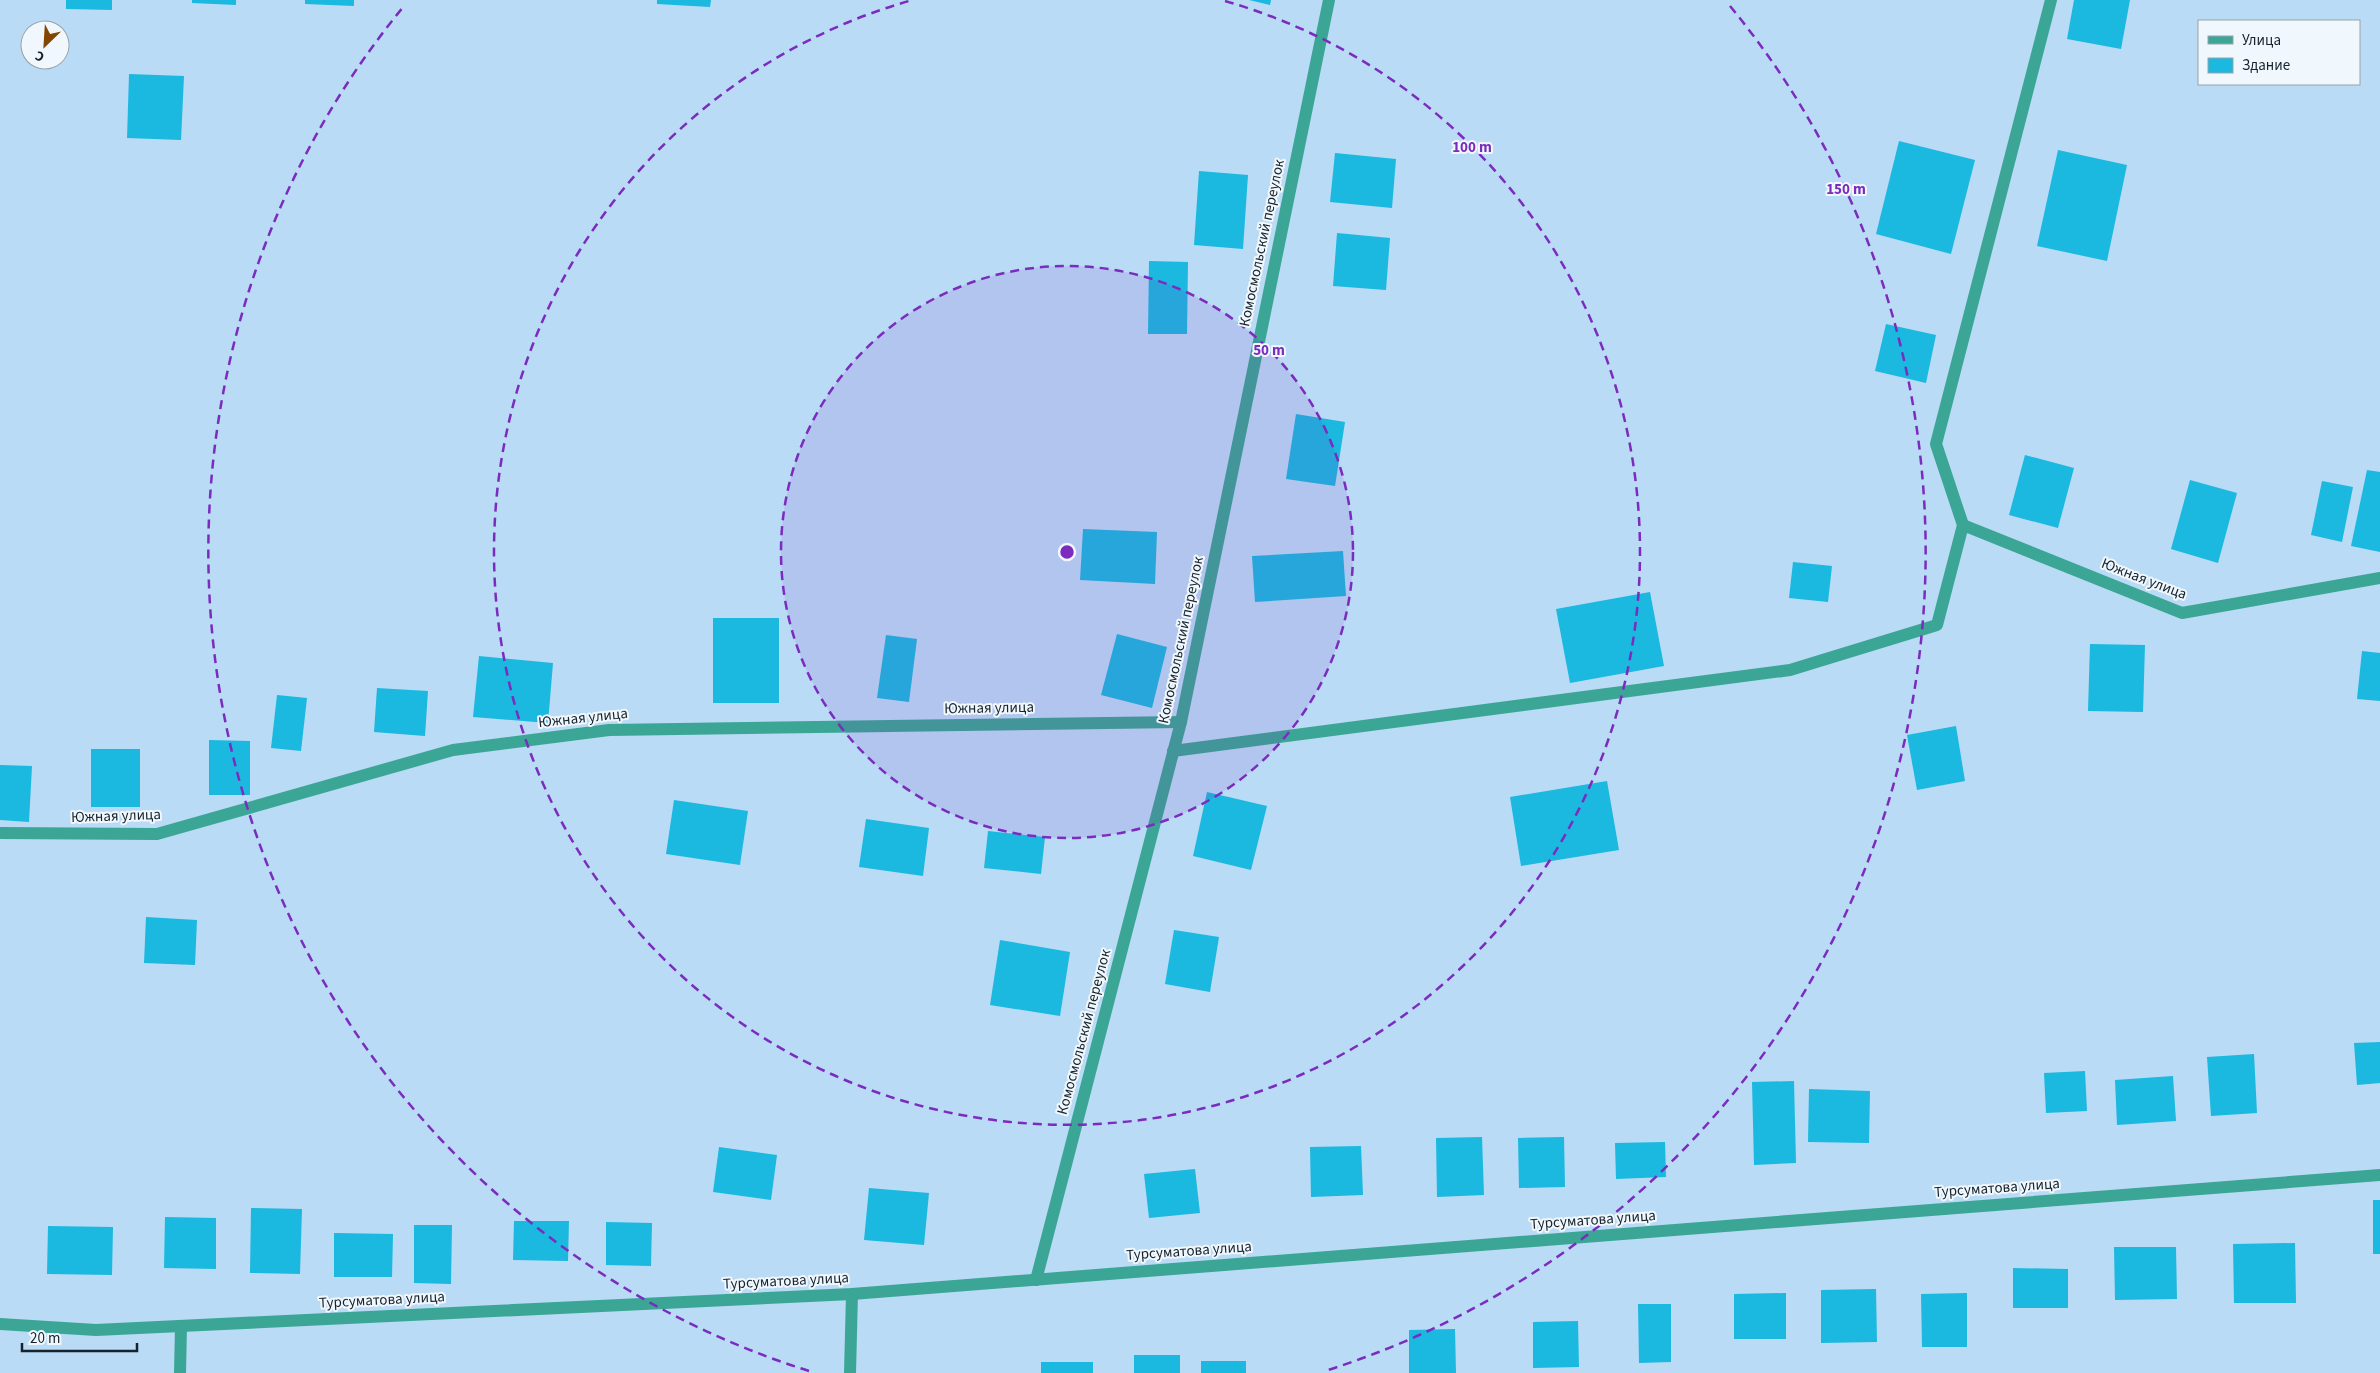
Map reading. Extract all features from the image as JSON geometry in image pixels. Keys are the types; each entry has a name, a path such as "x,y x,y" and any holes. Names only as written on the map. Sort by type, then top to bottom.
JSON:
{"street":[{"name":"Комосмольский переулок","path":"1036,1280 1181,722 1329,0"},
{"path":"1174,751 1790,670 1937,625 1962,524 1936,444 2051,0"},
{"name":"Южная улица","path":"1962,524 2182,613 2380,578"},
{"name":"Южная улица","path":"0,833 156,834 453,750 609,730 1181,722"},
{"name":"Турсуматова улица","path":"0,1324 96,1330 852,1294 2380,1175"},
{"path":"850,1373 852,1294"},
{"path":"180,1373 181,1326"}],"building":[{"path":"66,0 112,0 112,10 66,9"},
{"path":"192,0 236,0 236,5 192,3"},
{"path":"305,0 354,0 354,6 305,4"},
{"path":"657,0 711,0 710,7 657,4"},
{"path":"1249,0 1271,0 1270,5"},
{"path":"2074,0 2130,0 2121,49 2067,39"},
{"path":"129,74 184,76 181,140 127,138"},
{"path":"1899,141 1975,160 1951,254 1876,234"},
{"path":"2058,150 2127,165 2107,261 2037,246"},
{"path":"1335,153 1396,159 1392,208 1330,202"},
{"path":"1199,171 1248,175 1243,249 1194,245"},
{"path":"1337,233 1390,238 1386,290 1333,286"},
{"path":"1149,261 1188,262 1187,334 1148,334"},
{"path":"1886,324 1936,335 1926,383 1875,371"},
{"path":"1296,414 1345,422 1335,486 1286,479"},
{"path":"2025,455 2074,468 2058,528 2009,515"},
{"path":"2367,470 2380,472 2380,552 2351,546"},
{"path":"2190,480 2237,493 2218,563 2171,549"},
{"path":"2322,481 2353,487 2342,542 2311,535"},
{"path":"1083,529 1157,532 1155,584 1080,580"},
{"path":"1343,551 1346,596 1255,602 1252,556"},
{"path":"1793,562 1832,566 1828,602 1789,598"},
{"path":"1650,592 1664,666 1570,683 1556,609"},
{"path":"713,618 779,618 779,703 713,703"},
{"path":"1117,634 1167,647 1152,708 1101,695"},
{"path":"886,635 917,639 909,702 877,698"},
{"path":"2090,644 2145,645 2143,712 2088,711"},
{"path":"2362,651 2380,653 2380,701 2357,699"},
{"path":"479,656 553,663 548,723 473,717"},
{"path":"377,688 428,691 425,736 374,732"},
{"path":"277,695 307,698 301,751 271,748"},
{"path":"1956,726 1965,781 1917,790 1907,735"},
{"path":"209,740 250,741 250,795 209,795"},
{"path":"91,749 140,749 140,807 91,807"},
{"path":"0,765 32,766 29,822 0,820"},
{"path":"1607,781 1619,850 1521,866 1510,797"},
{"path":"1207,792 1267,806 1251,870 1193,856"},
{"path":"674,800 748,811 740,865 666,854"},
{"path":"866,819 929,828 923,876 859,867"},
{"path":"988,831 1045,837 1041,874 984,868"},
{"path":"146,917 197,920 195,965 144,963"},
{"path":"1174,930 1219,937 1210,992 1165,984"},
{"path":"1000,940 1070,952 1060,1016 990,1005"},
{"path":"2380,1042 2380,1083 2357,1085 2354,1043"},
{"path":"2254,1054 2257,1113 2211,1116 2207,1057"},
{"path":"2085,1071 2087,1111 2046,1113 2044,1073"},
{"path":"2173,1076 2176,1121 2117,1125 2115,1080"},
{"path":"1794,1081 1796,1163 1754,1165 1752,1082"},
{"path":"1809,1089 1870,1091 1869,1143 1808,1142"},
{"path":"1482,1137 1484,1195 1437,1197 1436,1138"},
{"path":"1564,1137 1565,1187 1519,1188 1518,1138"},
{"path":"1665,1142 1666,1177 1616,1179 1615,1143"},
{"path":"1361,1146 1363,1195 1311,1197 1310,1147"},
{"path":"719,1147 777,1155 771,1200 713,1192"},
{"path":"1195,1169 1200,1213 1149,1218 1144,1174"},
{"path":"869,1188 929,1193 924,1245 864,1240"},
{"path":"2373,1200 2380,1200 2380,1254 2373,1254"},
{"path":"251,1208 302,1209 300,1274 250,1273"},
{"path":"165,1217 216,1218 216,1269 164,1268"},
{"path":"514,1221 569,1221 568,1261 513,1260"},
{"path":"606,1222 652,1223 651,1266 606,1265"},
{"path":"414,1225 452,1225 451,1284 414,1283"},
{"path":"48,1226 113,1227 112,1275 47,1274"},
{"path":"334,1233 393,1234 392,1277 334,1277"},
{"path":"2295,1243 2296,1303 2234,1303 2233,1244"},
{"path":"2114,1247 2176,1247 2177,1299 2115,1300"},
{"path":"2013,1268 2068,1269 2068,1308 2013,1308"},
{"path":"1876,1289 1877,1342 1821,1343 1821,1290"},
{"path":"1786,1293 1786,1339 1734,1339 1734,1294"},
{"path":"1967,1293 1967,1347 1922,1347 1921,1294"},
{"path":"1638,1304 1671,1304 1671,1362 1639,1363"},
{"path":"1578,1321 1579,1367 1533,1368 1533,1322"},
{"path":"1455,1329 1456,1373 1409,1373 1409,1330"},
{"path":"1134,1355 1180,1355 1180,1373 1134,1373"},
{"path":"1201,1361 1246,1361 1246,1373 1201,1373"},
{"path":"1041,1362 1093,1362 1093,1373 1041,1373"}]}
